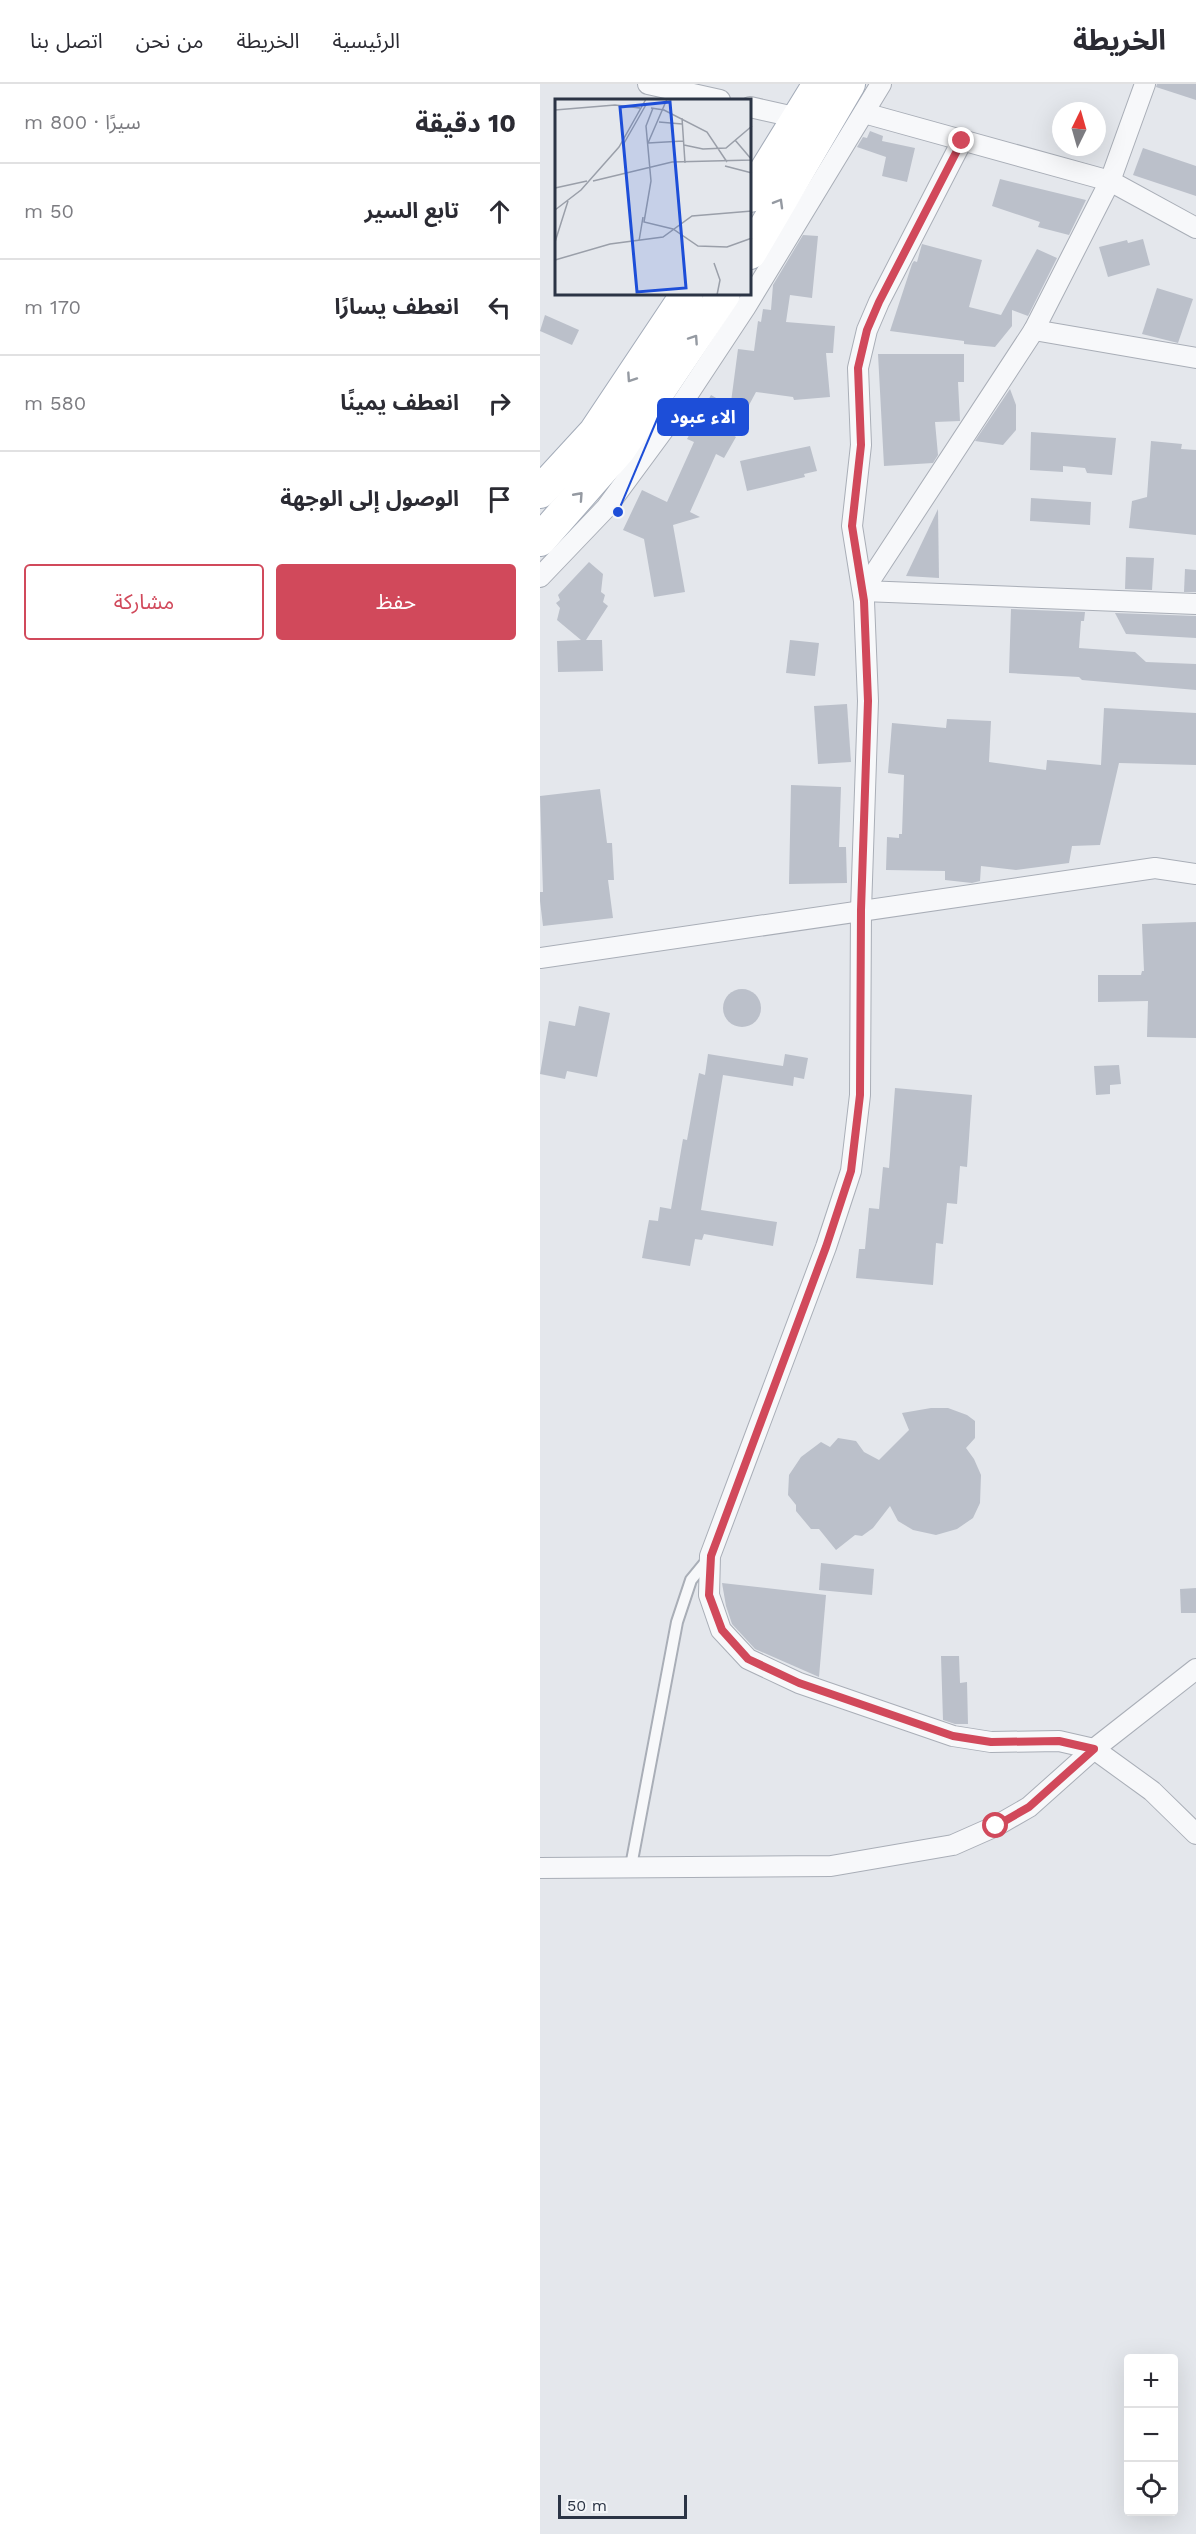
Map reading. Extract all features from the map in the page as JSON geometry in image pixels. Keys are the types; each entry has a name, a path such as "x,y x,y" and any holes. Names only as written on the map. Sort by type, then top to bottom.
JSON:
{"main road":[{"path":"752,193 819,84"},
{"path":"752,251 849,84"},
{"path":"540,492 595,432 686,296"},
{"path":"540,540 619,450 723,296"}],"street":[{"path":"648,84 716,99"},
{"path":"540,577 606,508 673,417 745,308 881,84"},
{"path":"863,591 1034,330 1110,181 1145,84"},
{"path":"752,107 799,118"},
{"path":"864,113 1110,181 1196,228"},
{"path":"962,141 879,302 867,330 858,368 861,445 852,526 863,591 868,701 861,910 860,1095 851,1171 826,1247 711,1556 709,1595 722,1630 748,1659 799,1683 953,1736 991,1742 1059,1741 1094,1749 1152,1791 1196,1834"},
{"path":"1034,330 1196,358"},
{"path":"863,591 1196,604"},
{"path":"540,958 1155,868 1196,874"},
{"path":"540,1868 831,1866 953,1845 996,1826 1029,1807 1094,1749 1196,1669"}],"lane":[{"path":"631,1866 677,1622 692,1580 711,1556"}],"building":[{"path":"1157,84 1196,84 1196,100 1156,87"},
{"path":"870,131 883,136 882,141 915,148 907,182 882,176 886,157 857,147 863,137 867,138"},
{"path":"1143,148 1196,166 1196,196 1133,175"},
{"path":"1000,179 1086,200 1069,235 1038,227 1040,222 992,206"},
{"path":"803,235 818,236 812,298 790,295 786,322 835,326 833,353 826,353 830,397 794,400 793,397 756,392 733,435 736,437 724,458 716,454 690,512 700,517 673,525 685,592 654,597 644,539 623,530 642,490 667,502 694,442 687,439 711,395 723,402 724,399 731,402 738,349 754,351 758,321 761,322 763,309 771,310 773,285"},
{"path":"1143,239 1150,265 1108,277 1099,247 1127,240 1128,243"},
{"path":"922,244 982,260 969,307 1001,315 1037,249 1057,258 1028,316 1012,310 1012,326 995,347 964,344 964,341 890,331 912,264 914,261 917,262"},
{"path":"1157,288 1193,299 1178,343 1142,334"},
{"path":"545,315 579,330 572,345 540,331"},
{"path":"878,354 964,354 964,382 958,382 960,421 935,422 938,455 933,463 884,466"},
{"path":"1010,389 1016,405 1016,430 1003,445 975,441"},
{"path":"1031,432 1116,438 1112,475 1087,473 1085,468 1063,466 1063,472 1030,470"},
{"path":"1151,441 1182,444 1181,449 1196,450 1196,535 1129,528 1132,501 1147,497"},
{"path":"810,446 817,471 804,474 805,477 747,491 740,461"},
{"path":"1031,498 1091,502 1090,525 1030,521"},
{"path":"938,509 939,578 906,576"},
{"path":"1126,557 1154,558 1152,590 1125,589"},
{"path":"589,562 603,574 601,592 605,595 603,602 608,606 586,640 602,640 603,671 558,672 557,641 581,640 557,620 560,608 556,603 560,600 558,595"},
{"path":"1185,569 1196,570 1196,592 1184,592"},
{"path":"1011,609 1085,612 1084,621 1081,621 1079,648 1135,652 1146,662 1196,664 1196,690 1082,680 1079,677 1009,673"},
{"path":"1115,613 1196,616 1196,638 1126,634"},
{"path":"790,640 819,643 815,676 786,673"},
{"path":"847,704 851,762 818,764 814,706"},
{"path":"1104,708 1196,713 1196,765 1119,763 1100,845 1072,846 1069,863 1016,870 981,866 980,881 972,883 945,880 945,871 886,870 887,837 899,838 899,834 902,834 904,775 888,773 892,723 946,728 947,719 991,721 989,762 1046,770 1047,760 1101,765"},
{"path":"791,785 841,787 839,847 846,847 847,883 789,884"},
{"path":"600,789 607,843 612,843 614,880 608,880 613,918 543,926 540,901 540,892 543,892 540,796"},
{"path":"1196,922 1196,1038 1147,1037 1148,1001 1098,1002 1098,975 1141,975 1144,971 1142,924"},
{"path":"742,989 756,994 761,1008 756,1022 742,1027 728,1022 723,1008 728,994"},
{"path":"579,1006 610,1013 597,1077 567,1071 565,1079 540,1074 549,1021 575,1026"},
{"path":"708,1054 783,1066 785,1054 808,1058 804,1079 794,1077 793,1086 723,1075 701,1210 777,1222 773,1246 704,1234 702,1240 695,1239 690,1266 642,1258 649,1220 658,1221 660,1207 671,1209 683,1139 687,1140 699,1073 705,1075"},
{"path":"1119,1065 1121,1084 1110,1085 1110,1094 1096,1095 1094,1066"},
{"path":"895,1088 972,1095 967,1167 960,1166 957,1204 947,1203 943,1244 936,1243 933,1285 856,1278 859,1249 865,1249 869,1208 879,1209 883,1167 889,1168"},
{"path":"931,1408 948,1408 967,1415 975,1421 975,1438 966,1448 981,1475 980,1503 973,1518 957,1529 936,1535 913,1530 898,1521 890,1506 873,1528 862,1536 855,1535 836,1550 819,1529 811,1529 796,1511 796,1505 788,1495 789,1475 801,1457 821,1442 830,1447 838,1438 856,1441 864,1452 879,1460 909,1430 902,1413"},
{"path":"821,1563 874,1569 872,1595 819,1590"},
{"path":"722,1583 826,1595 819,1677 755,1649 732,1624"},
{"path":"1196,1588 1196,1613 1181,1613 1180,1589"},
{"path":"941,1656 959,1656 960,1683 967,1682 968,1724 955,1724 943,1720"}],"place":[{"name":"الاء عبود","path":"618,512"}],"route":[{"path":"962,141 879,302 867,330 858,368 861,445 852,526 864,601 868,701 861,910 860,1095 851,1171 826,1247 711,1556 709,1595 722,1630 748,1659 799,1683 953,1736 991,1742 1059,1741 1094,1749 1029,1807 996,1826"}]}
